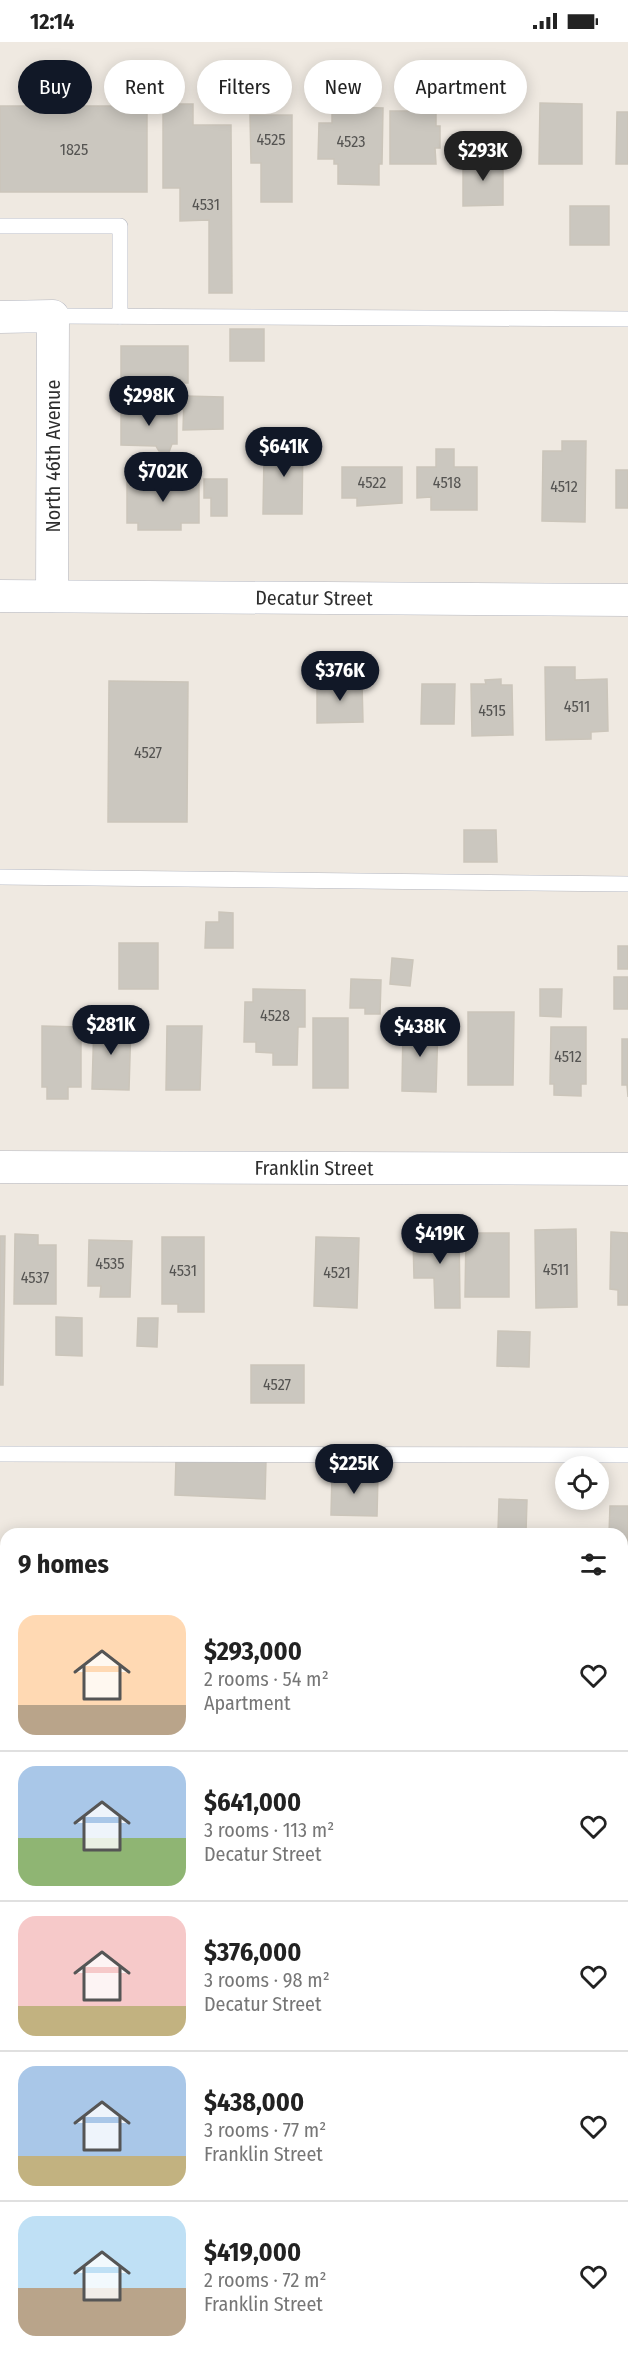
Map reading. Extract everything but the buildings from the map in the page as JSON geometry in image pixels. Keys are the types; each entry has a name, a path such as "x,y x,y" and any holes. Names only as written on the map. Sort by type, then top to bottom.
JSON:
{"street":[{"path":"0,316 53,316"},
{"name":"North 46th Avenue","path":"52,596 53,316"},
{"name":"Decatur Street","path":"0,596 628,600"},
{"name":"Franklin Street","path":"0,1167 628,1169"}],"lane":[{"path":"0,226 120,226 120,317"},
{"path":"53,316 628,319"},
{"path":"0,877 628,884"},
{"path":"0,1454 628,1455"}]}
